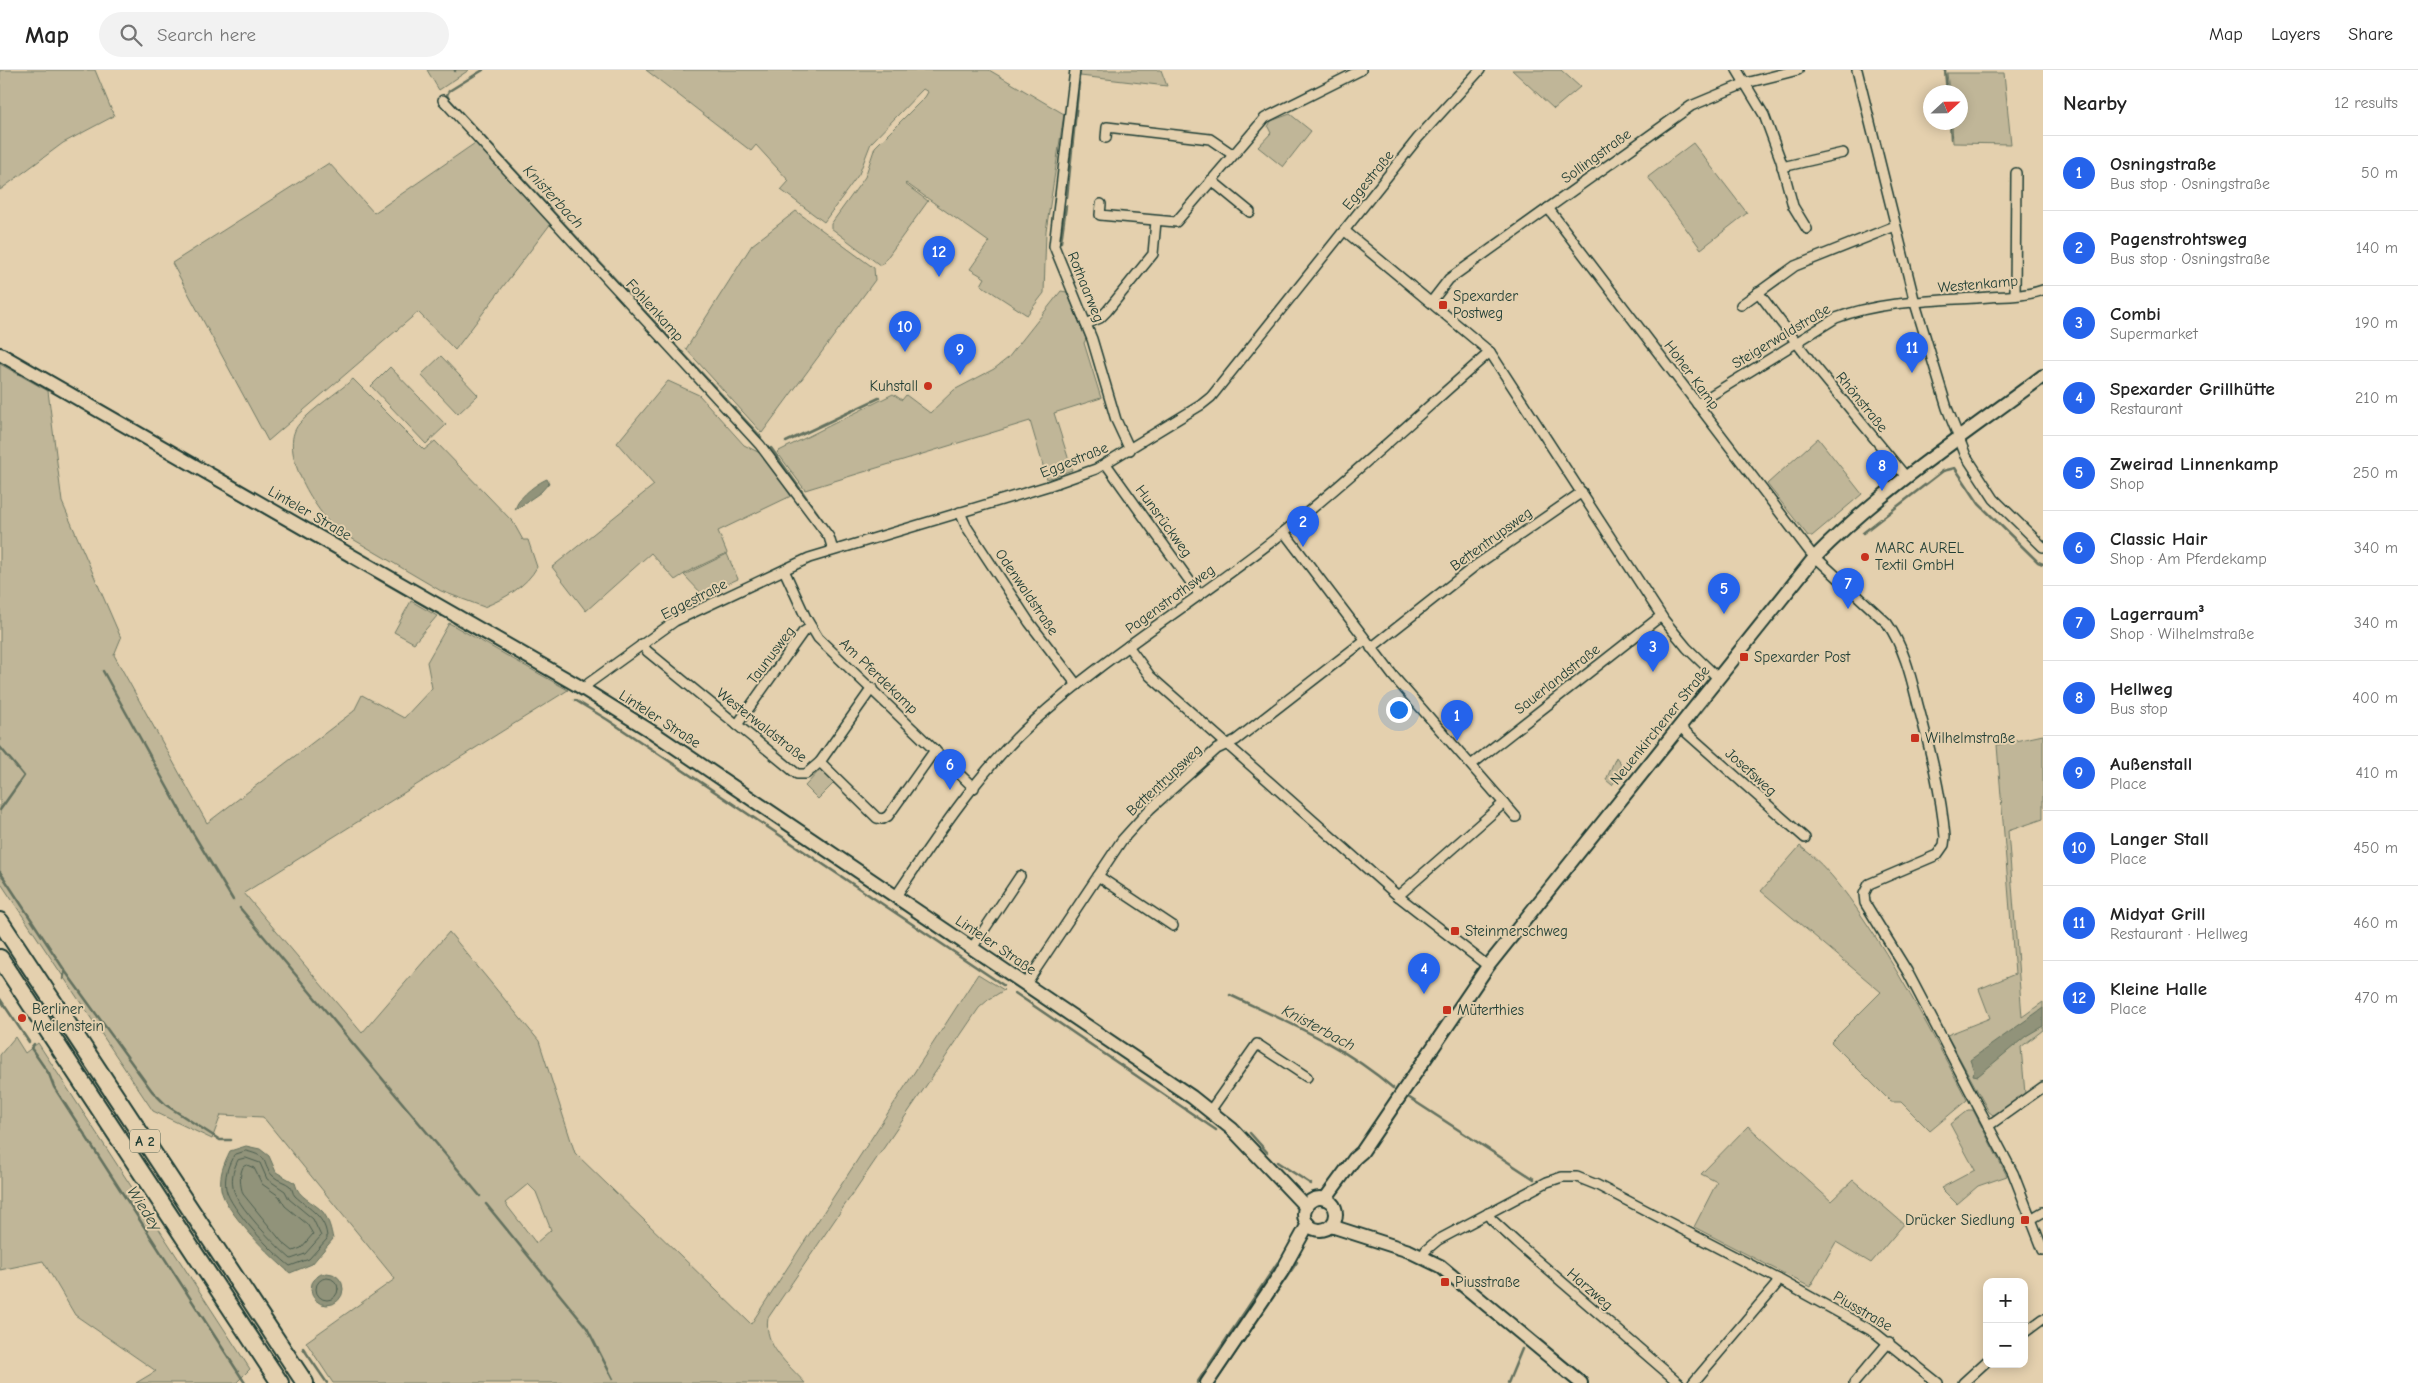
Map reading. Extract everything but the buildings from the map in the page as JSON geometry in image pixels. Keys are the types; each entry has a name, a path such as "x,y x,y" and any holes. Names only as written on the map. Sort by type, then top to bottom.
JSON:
{"highway":[{"name":"A 2","path":"0,921 305,1383"},
{"name":"A 2","path":"0,958 280,1383"}],"street":[{"name":"Rothaarweg","path":"1075,70 1054,246 1086,324 1116,420 1130,450"},
{"path":"1101,204 1100,215 1176,222 1232,154 1265,118 1361,70"},
{"name":"Eggestraße","path":"585,690 589,683 675,621 784,570 833,550 1048,486 1106,464 1211,397 1418,138 1480,70"},
{"path":"1737,70 1764,115 1793,206 1807,229"},
{"name":"Sollingstraße","path":"1432,301 1449,279 1691,106 1746,83 1798,70"},
{"path":"1857,70 1915,303 1947,408 1966,456 1994,499 2043,546"},
{"name":"Fohlenkamp","path":"443,100 760,445 829,537 833,550"},
{"path":"1106,138 1107,127 1210,139 1232,154"},
{"path":"1782,167 1843,153"},
{"path":"2015,295 2016,173"},
{"path":"1211,180 1250,212"},
{"name":"Hoher Kamp","path":"1548,208 1815,557"},
{"path":"1086,324 1100,318 1107,311 1153,254 1156,221"},
{"path":"1741,305 1795,266 1895,226"},
{"path":"1345,231 1432,301 1490,352 1661,616 1687,648 1718,678"},
{"name":"Westenkamp","path":"1915,303 2015,295 2043,290"},
{"name":"Rhönstraße","path":"1758,292 1796,343 1907,478"},
{"name":"Steigerwaldstraße","path":"1697,404 1836,318 1851,312 1915,303"},
{"name":"Pagenstrothsweg","path":"896,896 936,836 1012,743 1077,685 1284,532 1490,352"},
{"name":"Linteler Straße","path":"0,354 585,690 661,738 1026,984 1210,1111 1232,1129 1266,1164 1272,1174 1324,1209"},
{"name":"Neuenkirchener Straße","path":"1324,1209 1355,1158 1362,1152 1488,966 1815,557 1907,478 2043,376"},
{"name":"Hunsrückweg","path":"1106,464 1200,594"},
{"name":"Bettentrupsweg","path":"1026,984 1122,840 1150,810 1217,749 1236,740 1475,566 1582,492"},
{"name":"Odenwaldstraße","path":"960,512 966,526 1029,622 1077,685"},
{"path":"1284,532 1394,677 1516,817"},
{"path":"1815,557 1887,622 1896,635 1936,772 1944,822 1944,845 1937,855 1873,881 1866,888 1865,903 1904,965 2013,1173 2043,1250"},
{"name":"Am Pferdekamp","path":"784,570 818,638 974,788"},
{"name":"Sauerlandstraße","path":"1471,765 1661,616"},
{"name":"Taunusweg","path":"737,725 804,632 811,627"},
{"name":"Westerwaldstraße","path":"642,644 647,651 797,774 806,774 820,762 872,688"},
{"path":"1128,646 1150,676 1398,896 1488,966"},
{"name":"Josefsweg","path":"1679,726 1805,838"},
{"path":"820,762 877,818 883,819 888,816 935,750"},
{"path":"1398,896 1504,803"},
{"path":"972,948 1020,876"},
{"path":"1098,876 1173,926"},
{"path":"1210,1111 1257,1044 1307,1077"},
{"path":"1988,1126 2043,1087"},
{"name":"Piusstraße","path":"1423,1256 1426,1250 1438,1240 1547,1182 1577,1176 1597,1184 1778,1278 1889,1342 1938,1383"},
{"path":"1324,1209 1324,1230 1312,1227 1304,1216 1324,1209 1390,1245 1423,1256 1454,1276 1581,1383"},
{"path":"2031,1219 2043,1212"},
{"name":"Harzweg","path":"1488,1213 1491,1219 1517,1243 1679,1383"},
{"path":"1207,1383 1312,1227"},
{"path":"1698,1382 1776,1285 1778,1278"},
{"path":"2028,1330 2043,1319"},
{"path":"1854,1383 1889,1342"},
{"path":"1963,1383 1983,1365"}],"shaded area":[{"path":"0,70 95,70 114,116 63,143 0,190"},
{"path":"427,70 469,70 439,90"},
{"path":"646,70 989,70 1064,114 1046,231 1044,293 1027,315 981,285 985,278 970,269 989,242 906,183 928,201 881,266 831,228 831,224 865,177 875,147 925,97 928,92 923,89 871,143 859,174 824,222 781,190 789,181 756,145 751,151"},
{"path":"1080,70 1161,70 1167,86 1080,76"},
{"path":"1512,70 1561,70 1580,87 1554,109"},
{"path":"1947,73 2004,73 2011,144 1953,143 1952,130 1968,130 1968,85 1948,85"},
{"path":"1290,114 1311,131 1283,167 1258,147 1271,133 1268,127 1271,121"},
{"path":"478,141 552,222 455,350 418,312 268,441 172,263 329,163 374,213"},
{"path":"1693,143 1747,213 1701,249 1648,177"},
{"path":"796,211 874,268 875,280 762,433 686,349 752,245"},
{"path":"1061,291 1067,292 1086,339 1084,343 1101,398 1054,413 1072,470 1047,479 1030,421 805,490 777,452 893,394 902,400 906,395 930,413 954,390 994,369 1008,358"},
{"path":"441,356 478,395 458,414 421,375"},
{"path":"0,364 48,391 62,502 121,638 114,655 207,823 354,711 362,695 404,718 432,688 427,662 449,623 568,690 244,893 362,1033 449,932 539,1041 575,1153 751,1324 978,974 1004,990 979,1008 768,1318 767,1328 769,1337 778,1354 805,1383 333,1383 306,1342 395,1279 263,1117 221,1115 212,1139 153,1111 0,882","holes":["528,1184 536,1192 551,1230 536,1243 505,1203"]},
{"path":"390,367 446,425 426,444 371,386"},
{"path":"353,379 424,450 435,441 513,522 523,540 528,540 537,567 521,586 507,596 484,607 441,591 334,528 326,519 309,493 295,463 293,435 305,418"},
{"path":"668,381 699,395 744,445 762,454 791,496 718,531 727,553 689,571 675,580 651,553 586,611 552,567 654,485 617,443"},
{"path":"1818,438 1862,494 1812,536 1808,536 1767,484"},
{"path":"727,554 738,579 703,595 684,575"},
{"path":"411,601 437,616 414,643 394,632"},
{"path":"2043,735 2043,819 2008,831 2022,1017 2043,1002 2043,1030 2021,1047 2025,1094 1999,1114 1993,1115 1989,1112 1947,1035 1990,1018 1979,989 2015,974 1997,745"},
{"path":"1616,757 1625,769 1612,785 1606,780"},
{"path":"822,771 834,783 818,799 805,786 818,772"},
{"path":"1800,846 1831,875 1849,897 1873,933 1910,995 1967,1100 1930,1131 1901,1102 1891,1102 1831,1042 1881,992 1761,891"},
{"path":"15,1037 25,1053 38,1043 250,1369 236,1383 136,1383 156,1371 75,1315 43,1261 0,1270 0,1055"},
{"path":"1968,1110 1973,1110 2007,1176 1978,1186 1957,1204 1941,1188 1975,1170 1950,1124"},
{"path":"1748,1126 1831,1201 1853,1180 1904,1224 1871,1263 1836,1242 1810,1287 1694,1227 1717,1182 1701,1174"}],"water":[{"path":"547,479 549,483 541,492 515,510 523,496 533,487"},
{"path":"2043,1008 2043,1026 2026,1036 1978,1076 1973,1075 1974,1071 1970,1060"},
{"path":"246,1146 260,1149 269,1156 276,1172 295,1183 299,1192 325,1215 330,1225 333,1239 312,1264 290,1273 250,1234 224,1198 221,1189 222,1169 230,1151"},
{"path":"327,1273 333,1274 338,1278 342,1283 342,1295 338,1300 333,1304 327,1305 321,1304 316,1300 312,1295 311,1289 312,1283 316,1278 321,1274"}],"waterway":[{"name":"Knisterbach","path":"483,70 449,91 447,95 449,99 675,344"},
{"path":"1945,70 1946,85"},
{"path":"1067,197 1079,83"},
{"path":"1950,130 1951,139"},
{"path":"1061,242 1066,206"},
{"path":"0,347 119,415"},
{"name":"Knisterbach","path":"682,352 761,437"},
{"path":"786,442 879,398"},
{"path":"144,444 442,616"},
{"name":"Knisterbach","path":"771,448 831,532"},
{"name":"Knisterbach","path":"1863,533 1943,471 1955,468 1979,504 2038,562 2043,564"},
{"path":"454,623 542,672"},
{"path":"103,671 191,830 233,900"},
{"path":"575,700 608,720 1003,985"},
{"path":"1693,722 1710,700"},
{"path":"1641,785 1678,740"},
{"name":"Wiedey","path":"0,747 24,776 0,810"},
{"name":"Wiedey","path":"0,872 65,971 63,979"},
{"path":"240,908 480,1196"},
{"path":"65,971 152,1091 166,1105 220,1140 231,1140"},
{"path":"1015,993 1216,1130"},
{"name":"Knisterbach","path":"1230,995 1294,1025 1335,1047 1375,1073 1393,1088"},
{"path":"0,999 29,1042"},
{"name":"Wiedey","path":"34,1044 31,1048 49,1074 54,1087 245,1383"},
{"name":"Knisterbach","path":"1408,1097 1534,1179"},
{"path":"1250,1133 1267,1152"},
{"path":"1277,1162 1311,1184"},
{"path":"486,1204 587,1328 613,1379"},
{"path":"1197,1383 1278,1262"},
{"path":"1215,1383 1297,1262"},
{"path":"303,1348 327,1383"},
{"path":"1508,1383 1522,1349"}],"place":[{"name":"Kleine Halle","path":"939,277"},
{"name":"Spexarder Postweg","path":"1443,305"},
{"name":"Langer Stall","path":"905,352"},
{"name":"Midyat Grill","path":"1912,373"},
{"name":"Außenstall","path":"960,375"},
{"name":"Kuhstall","path":"928,386"},
{"name":"Hellweg","path":"1882,491"},
{"name":"Pagenstrohtsweg","path":"1303,547"},
{"name":"MARC AUREL Textil GmbH","path":"1865,557"},
{"name":"Lagerraum³","path":"1848,609"},
{"name":"Zweirad Linnenkamp","path":"1724,614"},
{"name":"Spexarder Post","path":"1744,657"},
{"name":"Combi","path":"1653,672"},
{"name":"Wilhelmstraße","path":"1915,738"},
{"name":"Osningstraße","path":"1457,741"},
{"name":"Classic Hair","path":"950,790"},
{"name":"Steinmerschweg","path":"1455,931"},
{"name":"Spexarder Grillhütte","path":"1424,994"},
{"name":"Müterthies","path":"1447,1010"},
{"name":"Berliner Meilenstein","path":"22,1018"},
{"name":"Drücker Siedlung","path":"2025,1220"},
{"name":"Piusstraße","path":"1445,1282"}]}
